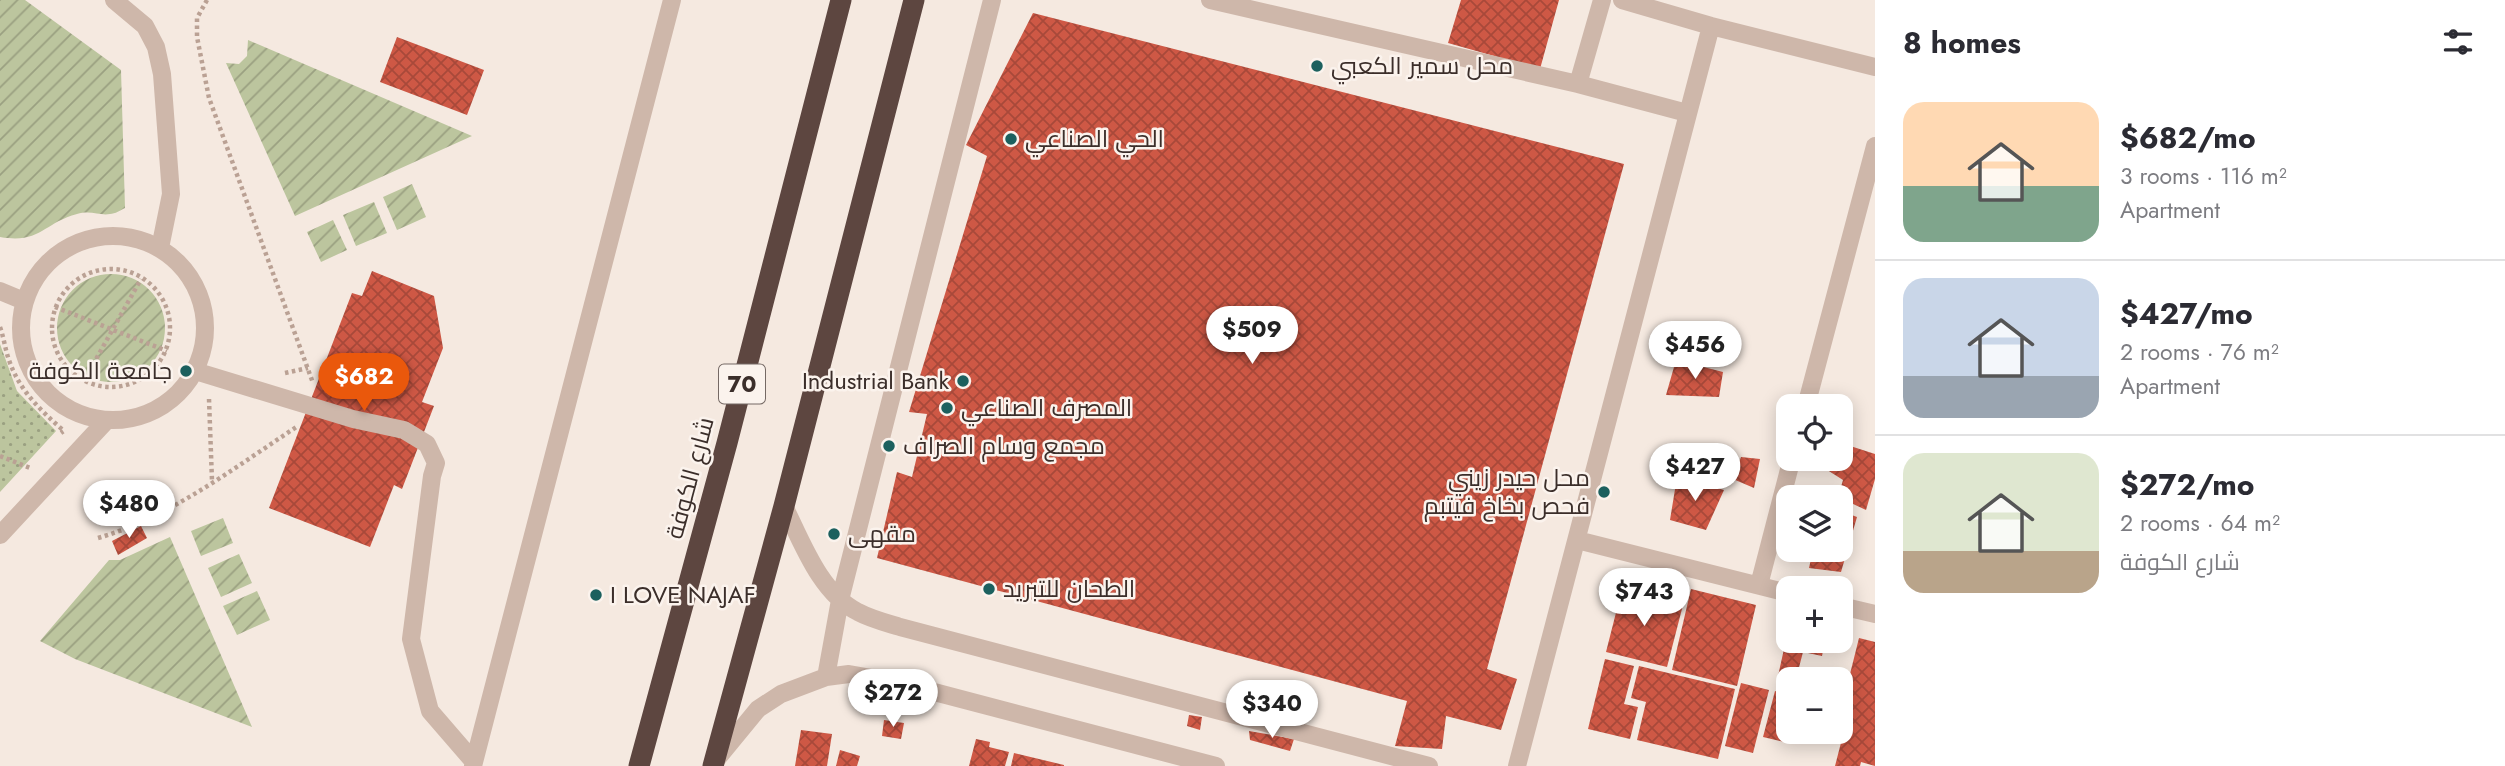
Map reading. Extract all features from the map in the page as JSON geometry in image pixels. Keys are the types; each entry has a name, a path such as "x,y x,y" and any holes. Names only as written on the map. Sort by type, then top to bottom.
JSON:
{"highway":[{"name":"شارع الكوفة","path":"639,766 727,443 841,0"},
{"path":"713,764 784,506 914,0"}],"street":[{"path":"114,0 145,26 156,47 162,74 171,194 160,248"},
{"path":"474,764 672,0"},
{"path":"826,677 840,600 992,0"},
{"path":"1210,0 1578,84 1687,113"},
{"path":"1578,84 1602,0"},
{"path":"1622,0 1711,26 1875,67"},
{"path":"1517,766 1711,26"},
{"path":"1809,394 1875,146"},
{"path":"107,236 135,238 160,248 182,266 197,289 205,316 202,373 158,409 132,419 106,421 78,415 55,401 35,381 24,356 19,329 24,301 36,276 55,256 79,242 107,236"},
{"path":"0,292 24,301"},
{"path":"202,373 323,410 404,430 427,444 436,463 411,639 430,711 474,764"},
{"path":"0,535 106,421"},
{"path":"1759,585 1789,471"},
{"path":"784,506 825,582 840,600 858,612 900,627 1429,766"},
{"path":"1577,540 1776,590"},
{"path":"1853,609 1875,614"},
{"path":"713,764 758,709 781,694 826,677 849,674 900,683 1216,766"}],"path":[{"path":"98,538 126,530 212,482 323,410 209,98 197,37 197,18 207,0"},
{"path":"100,270 123,271 141,279 156,291 166,307 170,324 167,351 153,370 132,384 113,387 96,386 71,372 62,360 52,333 55,307 69,286 100,270"},
{"path":"86,377 141,279"},
{"path":"55,307 167,351"},
{"path":"0,327 9,360 22,388 38,408 64,430 55,440"},
{"path":"202,373 212,482"},
{"path":"0,456 30,468"},
{"path":"23,476 38,458"}],"green space":[{"path":"0,0 25,0 121,70 125,208 112,214 77,214 25,238 0,237"},
{"path":"248,40 472,136 295,216 226,63 239,64 247,56"},
{"path":"412,184 426,217 397,230 383,197"},
{"path":"374,202 387,233 356,246 343,215"},
{"path":"333,220 347,250 321,262 307,232"},
{"path":"111,274 132,278 149,290 161,307 165,328 161,349 149,366 132,378 111,382 90,378 73,366 61,349 57,328 61,307 73,290 90,278"},
{"path":"0,344 17,391 56,431 0,492"},
{"path":"223,518 233,543 201,556 191,531"},
{"path":"170,537 252,727 75,659 40,641 109,560 120,560"},
{"path":"239,554 252,583 221,597 208,568"},
{"path":"257,591 270,620 237,635 223,606"}],"building":[{"path":"1461,0 1559,0 1540,69 1448,43"},
{"path":"1033,13 1624,164 1487,669 1517,679 1501,730 1446,716 1442,749 1395,746 1407,701 877,558 897,472 912,477 927,414 909,412 987,156 966,145"},
{"path":"397,37 484,70 467,115 380,82"},
{"path":"372,271 434,296 443,348 422,402 434,406 402,489 394,485 370,547 269,508 352,293 362,296"},
{"path":"1676,360 1723,372 1719,397 1666,395"},
{"path":"1853,447 1875,454 1875,479 1866,510 1853,504 1853,485 1842,485 1843,480 1829,471 1853,471"},
{"path":"1741,457 1760,459 1754,488 1733,479"},
{"path":"1677,477 1724,490 1706,530 1670,520"},
{"path":"141,526 147,538 118,555 112,541"},
{"path":"1810,562 1844,562 1841,572 1809,568"},
{"path":"1622,589 1683,605 1667,667 1606,652"},
{"path":"1691,589 1756,605 1737,686 1672,670"},
{"path":"1859,638 1875,642 1875,766 1861,762 1860,766 1835,766 1841,744 1853,744 1852,667"},
{"path":"1783,653 1803,653 1799,667 1780,667"},
{"path":"1605,659 1634,666 1624,704 1638,707 1630,739 1588,729"},
{"path":"1639,666 1735,689 1718,759 1637,740 1646,702 1631,698"},
{"path":"1741,683 1769,690 1753,753 1725,746"},
{"path":"1775,691 1776,740 1763,737"},
{"path":"1189,715 1202,717 1200,730 1187,726"},
{"path":"884,720 904,723 901,739 882,736"},
{"path":"801,730 832,734 827,766 795,766"},
{"path":"1249,731 1294,739 1290,751 1250,740"},
{"path":"976,739 990,742 989,747 1009,752 1005,766 969,766"},
{"path":"840,750 860,756 857,766 836,766"},
{"path":"1014,753 1064,765 1064,766 1011,766"}],"place":[{"name":"محل سمير الكعبي","path":"1317,66"},
{"name":"الحي الصناعي","path":"1011,139"},
{"name":"جامعة الكوفة","path":"186,371"},
{"name":"Industrial Bank","path":"963,381"},
{"name":"المصرف الصناعي","path":"947,408"},
{"name":"مجمع وسام الصراف","path":"889,446"},
{"name":"محل حيدر زيني فحص بخاخ فيتبم","path":"1604,492"},
{"name":"مقهى","path":"834,534"},
{"name":"الطحان للتبريد","path":"989,589"},
{"name":"I LOVE NAJAF","path":"596,595"}]}
